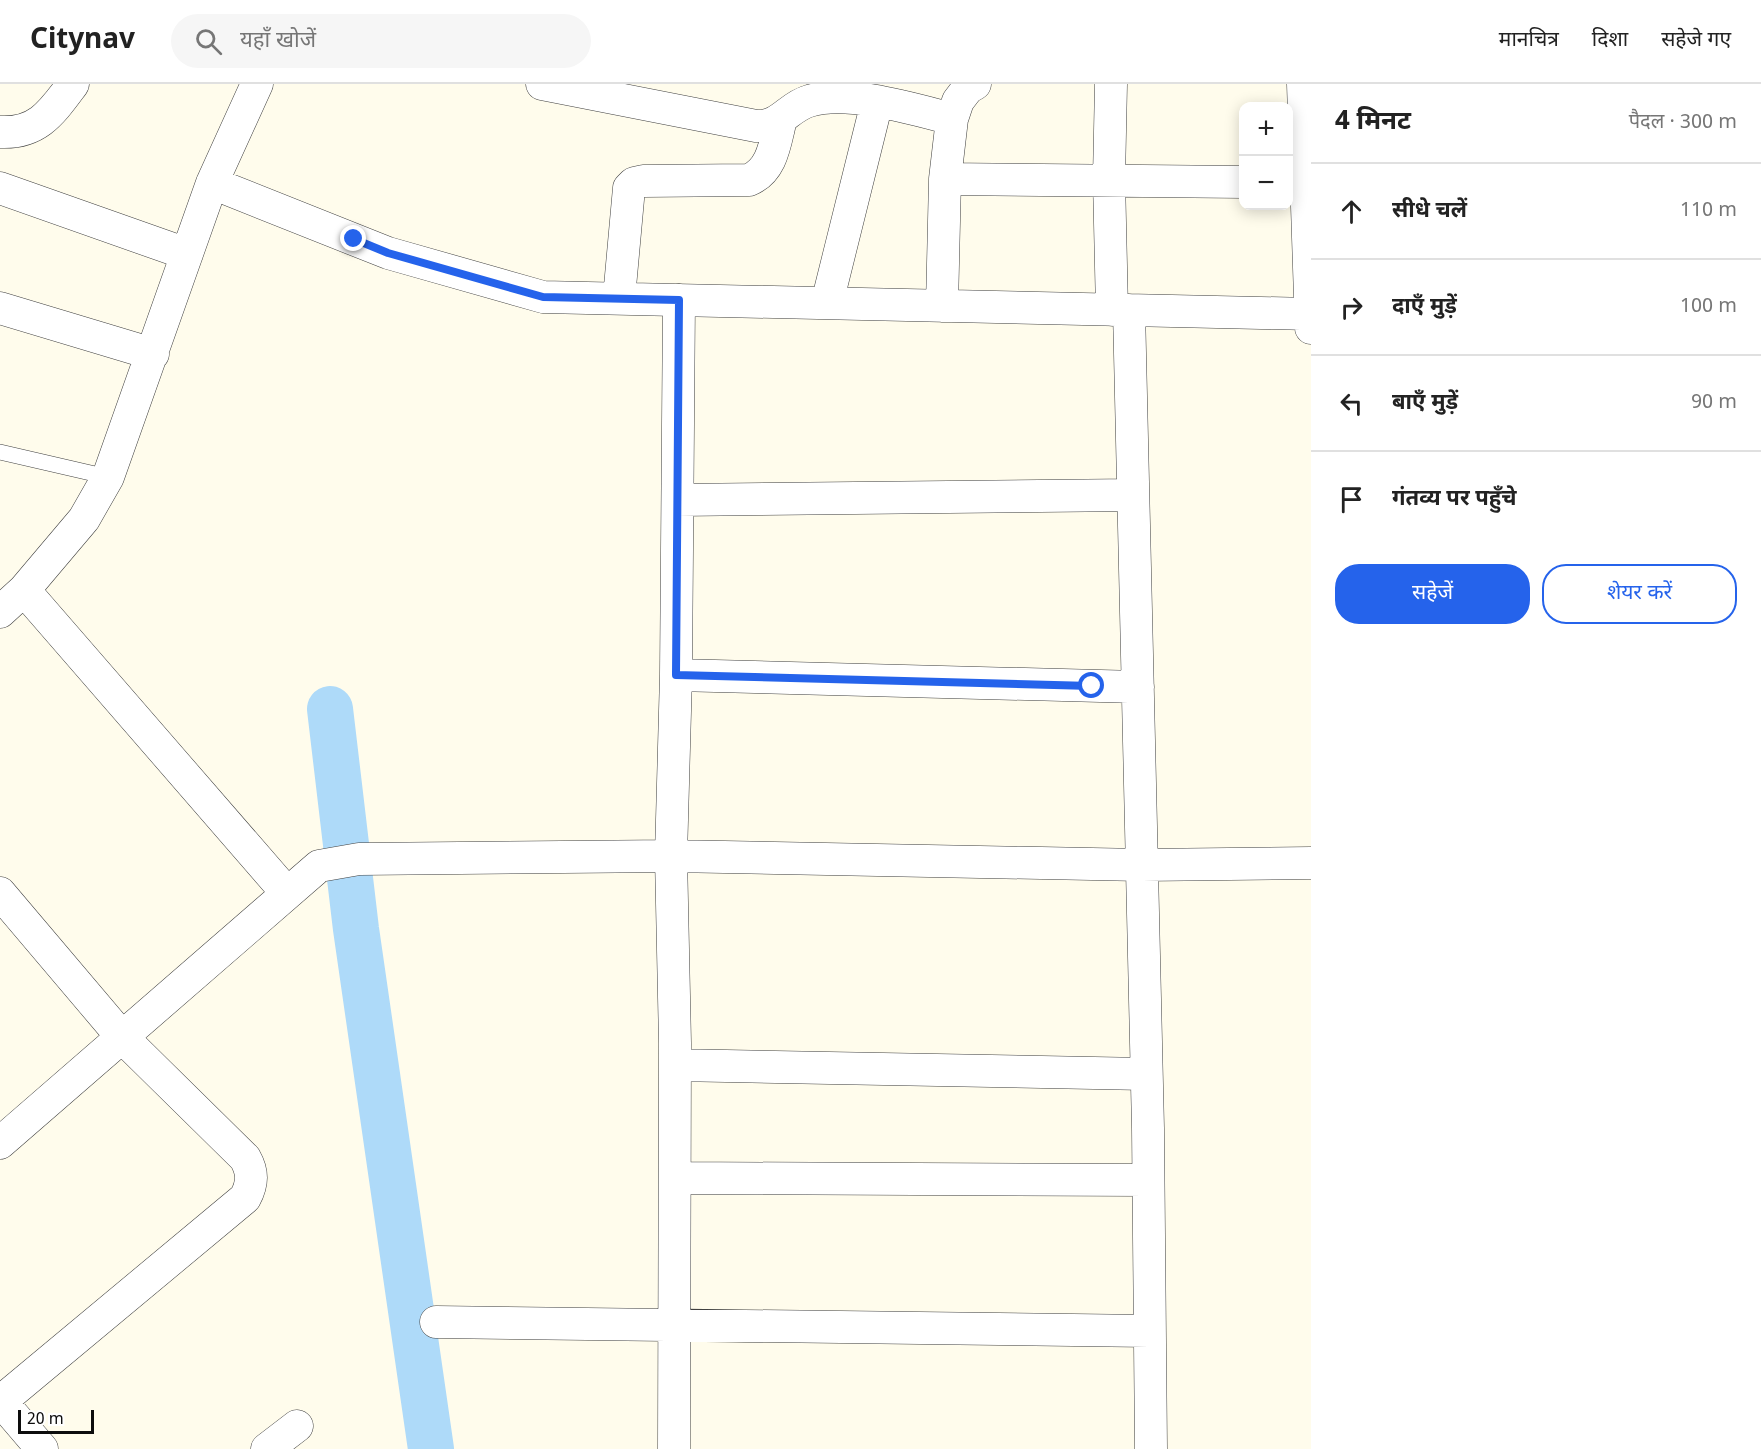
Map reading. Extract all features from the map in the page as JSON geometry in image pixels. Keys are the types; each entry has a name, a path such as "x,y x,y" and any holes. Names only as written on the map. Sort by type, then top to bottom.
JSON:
{"street":[{"path":"0,132 16,132 35,126 55,109 73,84"},
{"path":"542,84 756,126 773,124 808,101 838,98 877,102 952,119"},
{"path":"942,306 945,179 952,119 958,101 968,88 975,84"},
{"path":"1111,84 1109,179 1133,495 1146,1074 1151,1449"},
{"path":"1303,84 1297,183 1311,328"},
{"path":"0,612 24,590 84,519 108,477 212,183 255,85"},
{"path":"827,303 877,102"},
{"path":"620,298 629,188 634,183 643,181 749,180 758,176 771,158 781,119"},
{"path":"945,179 1239,182"},
{"path":"212,183 388,253 543,297 1311,315"},
{"path":"0,188 187,254"},
{"path":"674,1449 675,1065 671,856 676,675 679,300"},
{"path":"0,308 153,354"},
{"path":"678,500 1133,495"},
{"path":"24,590 287,893"},
{"path":"676,675 1138,687"},
{"path":"0,1143 319,866 359,859 671,856 1142,865 1311,863"},
{"path":"0,893 122,1037 244,1158 250,1168 252,1178 245,1198 0,1401 42,1449"},
{"path":"675,1065 1146,1074"},
{"path":"675,1178 1147,1180"},
{"path":"436,1322 1149,1330"},
{"path":"267,1449 297,1426"}],"lane":[{"path":"0,452 108,477"}],"waterway":[{"path":"330,709 356,929 431,1449"}],"route":[{"path":"354,239 388,253 543,297 679,300 676,675 1092,686"}]}
